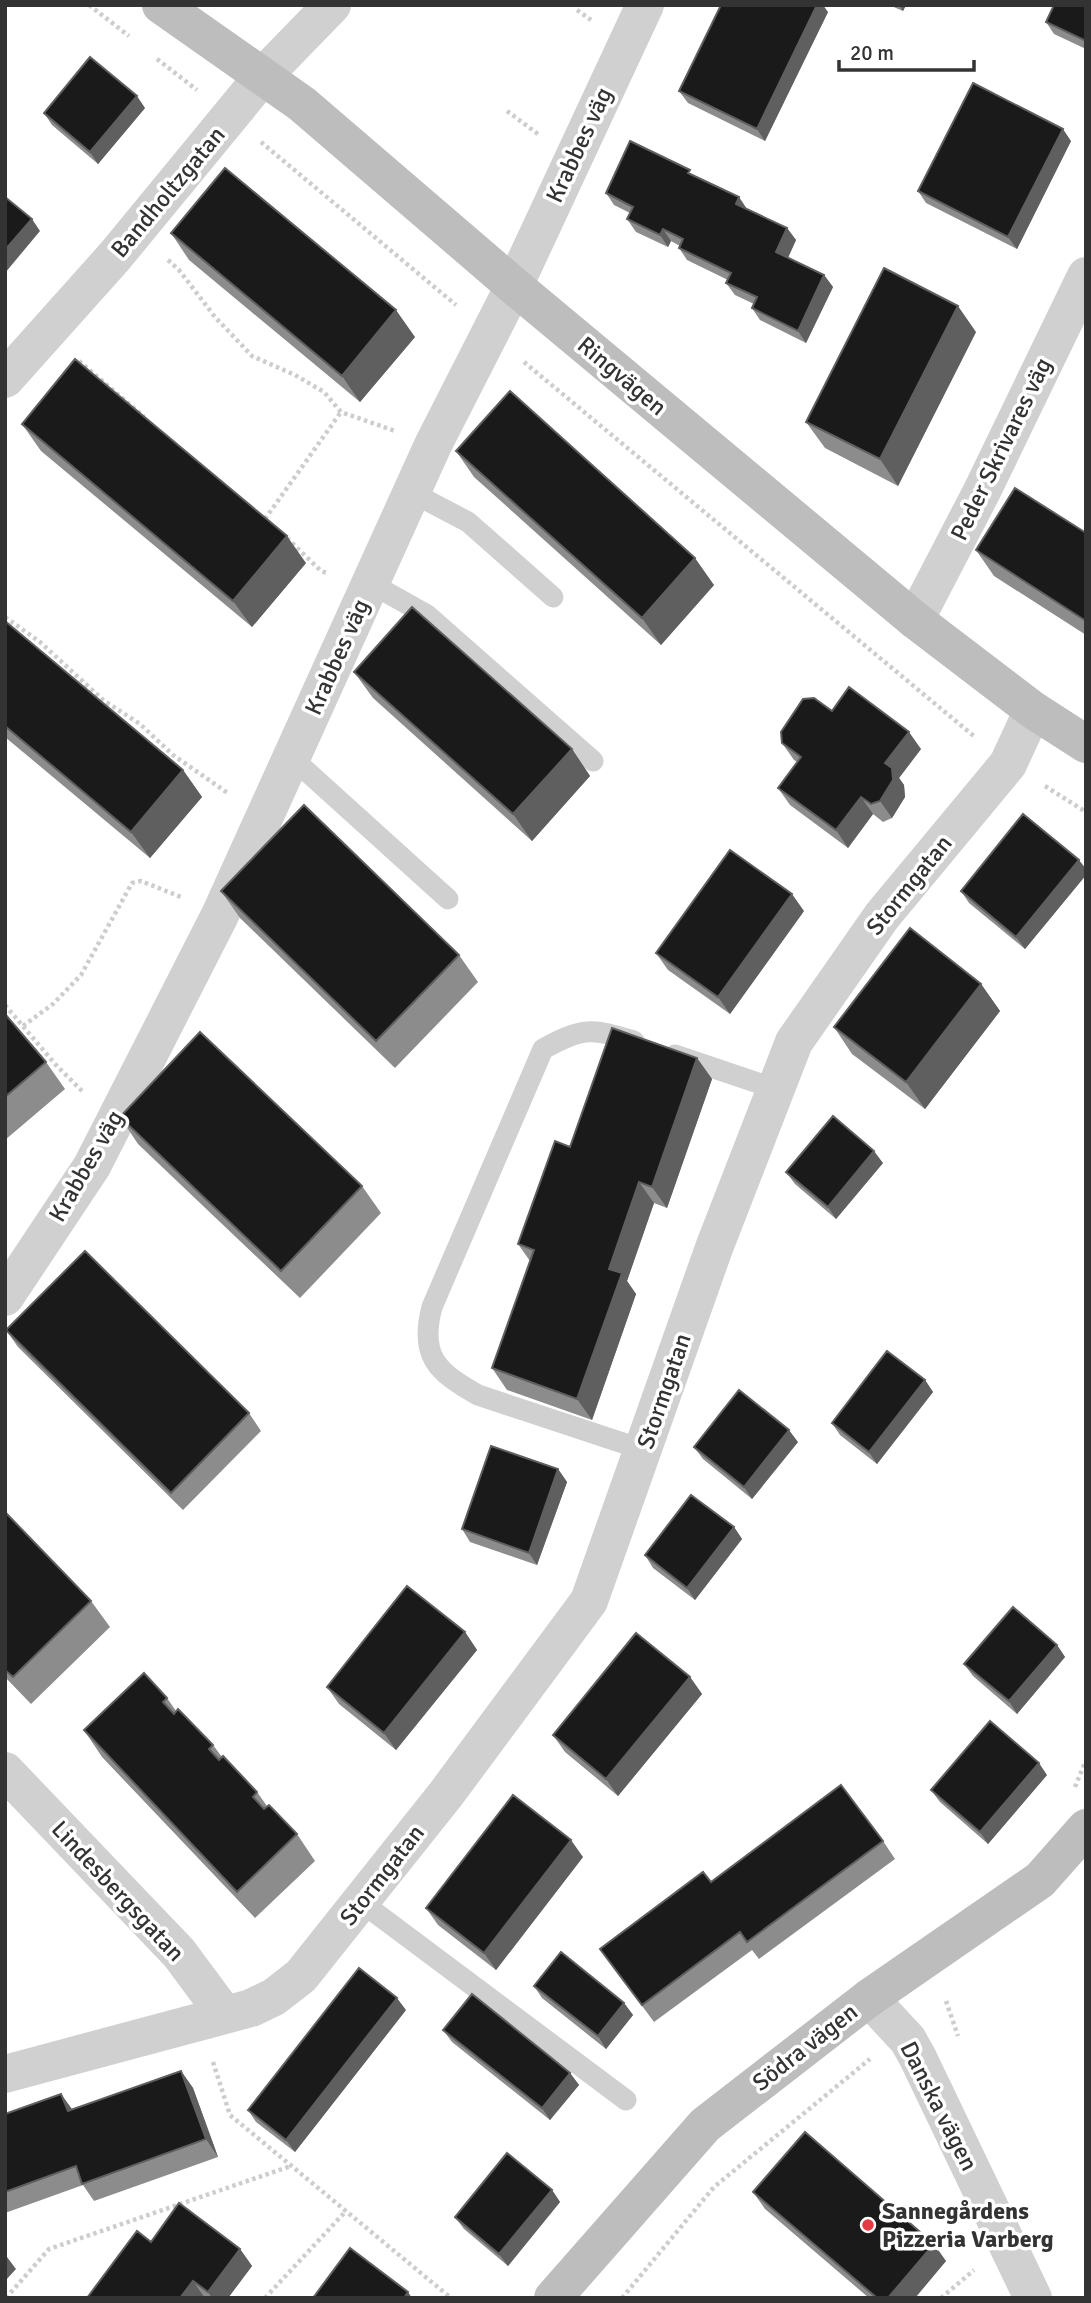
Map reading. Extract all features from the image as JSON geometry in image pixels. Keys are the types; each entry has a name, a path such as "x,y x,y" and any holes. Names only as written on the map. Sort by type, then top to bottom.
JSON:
{"street":[{"name":"Ringvägen","path":"161,5 302,104 514,286 915,620 1033,710 1086,744"},
{"name":"Bandholtzgatan","path":"5,379 136,231 263,76 332,5"},
{"name":"Krabbes väg","path":"5,1297 92,1166 220,915 411,492 514,286 645,5"},
{"name":"Peder Skrivares väg","path":"915,620 982,491 1086,276"},
{"name":"Stormgatan","path":"5,2074 251,2008 274,1997 302,1976 446,1794 589,1601 714,1248 794,1042 882,916 1008,764 1033,710"},
{"name":"Lindesbergsgatan","path":"5,1771 178,1953 225,2015"},
{"name":"Södra vägen","path":"554,2298 705,2125 869,1998 1040,1880 1083,1810"},
{"name":"Danska vägen","path":"869,1998 901,2032 918,2058 1033,2298"}],"lane":[{"path":"411,492 468,522 553,597"},
{"path":"368,587 427,615 593,761"},
{"path":"292,758 447,898"},
{"path":"644,1450 478,1395 461,1385 435,1364 427,1326 432,1307 543,1049 565,1037 587,1030 610,1034 776,1089"},
{"path":"361,1902 626,2100"}],"path":[{"path":"89,5 133,39"},
{"path":"155,57 231,116 1008,764 1086,811"},
{"path":"136,231 178,270 215,317 252,356 324,392 341,412 433,445"},
{"path":"46,334 146,419"},
{"path":"265,519 341,412"},
{"path":"259,513 274,526"},
{"path":"282,533 321,570 368,587"},
{"path":"5,617 40,642 103,700 140,724 173,755 223,790 267,812"},
{"path":"23,1026 53,1004 81,975 132,883 141,881 220,915"},
{"path":"5,1006 55,1064 113,1122"},
{"path":"1083,1810 1075,1787 1086,1760"},
{"path":"622,2298 714,2187 901,2032 946,2001"},
{"path":"225,2015 211,2053 230,2115 451,2298"},
{"path":"6,2298 49,2249 291,2166"},
{"path":"265,2298 346,2211"}],"building":[{"path":"721,5 817,5 757,129 679,91"},
{"path":"1054,5 1086,5 1086,41 1046,22"},
{"path":"90,57 137,96 90,152 44,113"},
{"path":"973,83 1063,129 1008,237 918,191"},
{"path":"630,141 739,197 736,204 787,228 776,252 824,275 798,331 752,308 757,297 726,283 731,273 679,248 683,239 663,229 660,235 627,219 633,207 606,193"},
{"path":"225,168 396,310 342,376 171,233"},
{"path":"5,197 32,219 5,250"},
{"path":"884,268 958,306 880,459 806,422"},
{"path":"75,359 287,536 233,601 22,424"},
{"path":"510,391 695,558 642,618 456,451"},
{"path":"1015,488 1086,533 1086,621 976,550"},
{"path":"412,607 572,749 513,814 354,672"},
{"path":"5,621 183,770 131,832 5,726"},
{"path":"849,687 909,732 885,763 892,768 893,780 880,801 871,804 861,797 836,830 778,788 801,757 782,743 781,732 803,699 814,698 832,711"},
{"path":"304,805 459,955 376,1041 221,891"},
{"path":"1023,814 1079,860 1016,937 961,891"},
{"path":"730,850 792,894 718,997 656,953"},
{"path":"910,928 981,984 906,1082 834,1027"},
{"path":"5,1014 46,1062 5,1097"},
{"path":"612,1028 697,1058 652,1187 639,1182 609,1269 622,1273 577,1399 492,1368 534,1250 518,1244 555,1141 570,1147"},
{"path":"200,1032 362,1186 281,1271 120,1117"},
{"path":"833,1116 874,1151 828,1207 786,1172"},
{"path":"85,1251 249,1413 171,1493 6,1330"},
{"path":"887,1351 925,1380 869,1452 832,1423"},
{"path":"739,1390 789,1430 744,1487 694,1447"},
{"path":"491,1446 558,1469 529,1553 462,1529"},
{"path":"691,1495 734,1527 687,1588 645,1555"},
{"path":"5,1512 91,1601 13,1677 5,1670"},
{"path":"407,1586 465,1632 384,1733 327,1687"},
{"path":"1013,1607 1057,1645 1009,1701 964,1664"},
{"path":"636,1633 690,1677 606,1779 553,1735"},
{"path":"144,1673 167,1698 163,1702 174,1714 178,1709 213,1745 209,1749 219,1760 223,1756 257,1792 253,1797 264,1809 269,1805 297,1834 237,1892 84,1730"},
{"path":"990,1721 1039,1763 980,1832 931,1790"},
{"path":"841,1785 883,1841 747,1942 740,1932 642,2005 600,1949 703,1872 711,1882"},
{"path":"513,1795 571,1840 484,1953 426,1908"},
{"path":"561,1952 624,2003 598,2036 534,1986"},
{"path":"359,1968 397,1998 286,2140 248,2110"},
{"path":"472,1994 570,2073 542,2108 443,2030"},
{"path":"181,2071 206,2139 82,2184 76,2166 5,2192 5,2114 61,2094 68,2111"},
{"path":"805,2132 934,2244 888,2298 877,2298 753,2192"},
{"path":"507,2153 552,2190 499,2254 455,2217"},
{"path":"179,2203 240,2249 208,2292 193,2281 180,2298 87,2298 137,2231 151,2242"},
{"path":"350,2248 408,2292 404,2298 313,2298"}],"place":[{"name":"Sannegårdens Pizzeria Varberg","path":"868,2225"}]}
